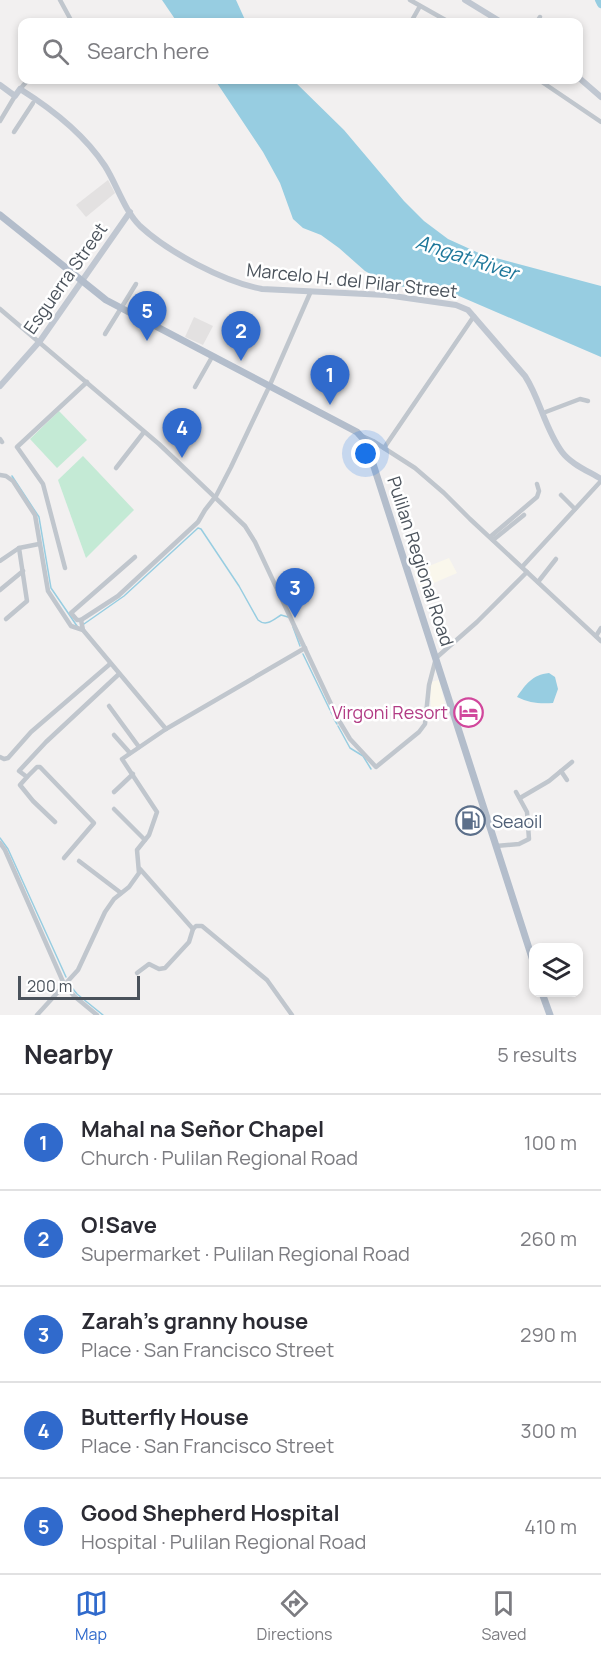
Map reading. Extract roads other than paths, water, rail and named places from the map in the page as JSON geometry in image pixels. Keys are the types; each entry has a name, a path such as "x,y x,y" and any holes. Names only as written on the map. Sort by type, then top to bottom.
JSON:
{"main road":[{"path":"0,215 106,300 362,436"},
{"name":"Pulilan Regional Road","path":"362,436 369,448 529,948"},
{"path":"543,997 550,1015"}],"street":[{"path":"60,0 70,18"},
{"path":"410,0 441,18"},
{"path":"465,0 494,18"},
{"path":"413,18 420,6"},
{"path":"583,81 601,97"},
{"path":"0,121 24,84"},
{"path":"545,84 601,122"},
{"path":"0,85 15,96"},
{"name":"Marcelo H. del Pilar Street","path":"20,89 75,131 104,165 139,225 187,259 249,286 407,297 463,307 474,316 525,376 562,452 601,480"},
{"path":"14,132 35,101"},
{"name":"Esguerra Street","path":"0,386 40,341 130,212"},
{"path":"105,334 136,284"},
{"path":"81,620 118,596 198,522 216,496 269,387 311,291"},
{"path":"0,309 159,444 245,526 255,542 338,719 350,739 376,767 419,732 425,724 428,717 429,685 436,658 477,622 525,570 601,480"},
{"path":"384,448 474,316"},
{"path":"195,387 212,357"},
{"path":"66,568 43,484 17,447 87,382"},
{"path":"543,413 580,399 588,401"},
{"path":"116,468 144,432"},
{"path":"362,436 415,468 601,641"},
{"path":"0,475 10,478 36,517 48,591 71,626 83,630"},
{"path":"491,538 537,497 539,491 537,484"},
{"path":"561,495 575,509"},
{"path":"491,538 524,514"},
{"path":"0,561 19,548 39,544"},
{"path":"6,619 27,602 19,548"},
{"path":"81,620 76,619 71,612 135,557"},
{"path":"538,582 556,559"},
{"path":"0,591 23,571"},
{"path":"81,620 83,630 166,729"},
{"path":"596,636 601,628"},
{"path":"192,929 140,869 137,850 153,827 157,812 122,759 166,729 305,648"},
{"path":"0,757 8,758 31,732 110,664"},
{"path":"27,777 19,771 31,756 119,674"},
{"path":"109,706 139,747"},
{"path":"114,735 130,753"},
{"path":"520,798 543,785 572,762"},
{"path":"55,822 20,785 37,767 40,767 94,823 64,858"},
{"path":"561,771 567,780"},
{"path":"114,792 133,774"},
{"path":"496,846 519,844 529,839 527,812 516,792"},
{"path":"114,808 145,840"},
{"path":"0,843 64,984 74,996 97,1015"},
{"path":"79,861 122,893"},
{"path":"37,1015 78,970 105,912 136,878 140,869"},
{"path":"137,973 148,964 159,969 165,968 189,942 192,929 202,926 267,980 292,1015"}],"water":[{"path":"162,0 236,0 244,18 174,18"},
{"name":"Angat River","path":"218,84 297,84 344,130 404,201 424,221 448,239 481,254 601,286 601,357 459,296 421,292 383,281 365,271 321,235 303,228 293,219 280,183 263,152"},
{"path":"549,673 555,677 558,689 553,703 535,703 517,697 530,681"}],"waterway":[{"path":"599,0 601,4"},
{"path":"12,476 39,517 51,588 77,626"},
{"path":"84,624 124,596 198,528 201,529 239,586 258,620 267,623 281,615 288,617"},
{"path":"293,627 300,646"},
{"path":"303,654 330,710"},
{"path":"331,712 334,717"},
{"path":"334,719 337,724"},
{"path":"338,726 350,748 363,756 371,769"},
{"path":"0,838 8,849 66,977"},
{"path":"69,984 77,994 103,1015"}],"place":[{"name":"Good Shepherd Hospital","path":"147,341"},
{"name":"O!Save","path":"241,361"},
{"name":"Mahal na Señor Chapel","path":"330,405"},
{"name":"Butterfly House","path":"182,458"},
{"name":"Zarah's granny house","path":"295,618"},
{"name":"Virgoni Resort","path":"469,712"},
{"name":"Seaoil","path":"471,821"}]}
